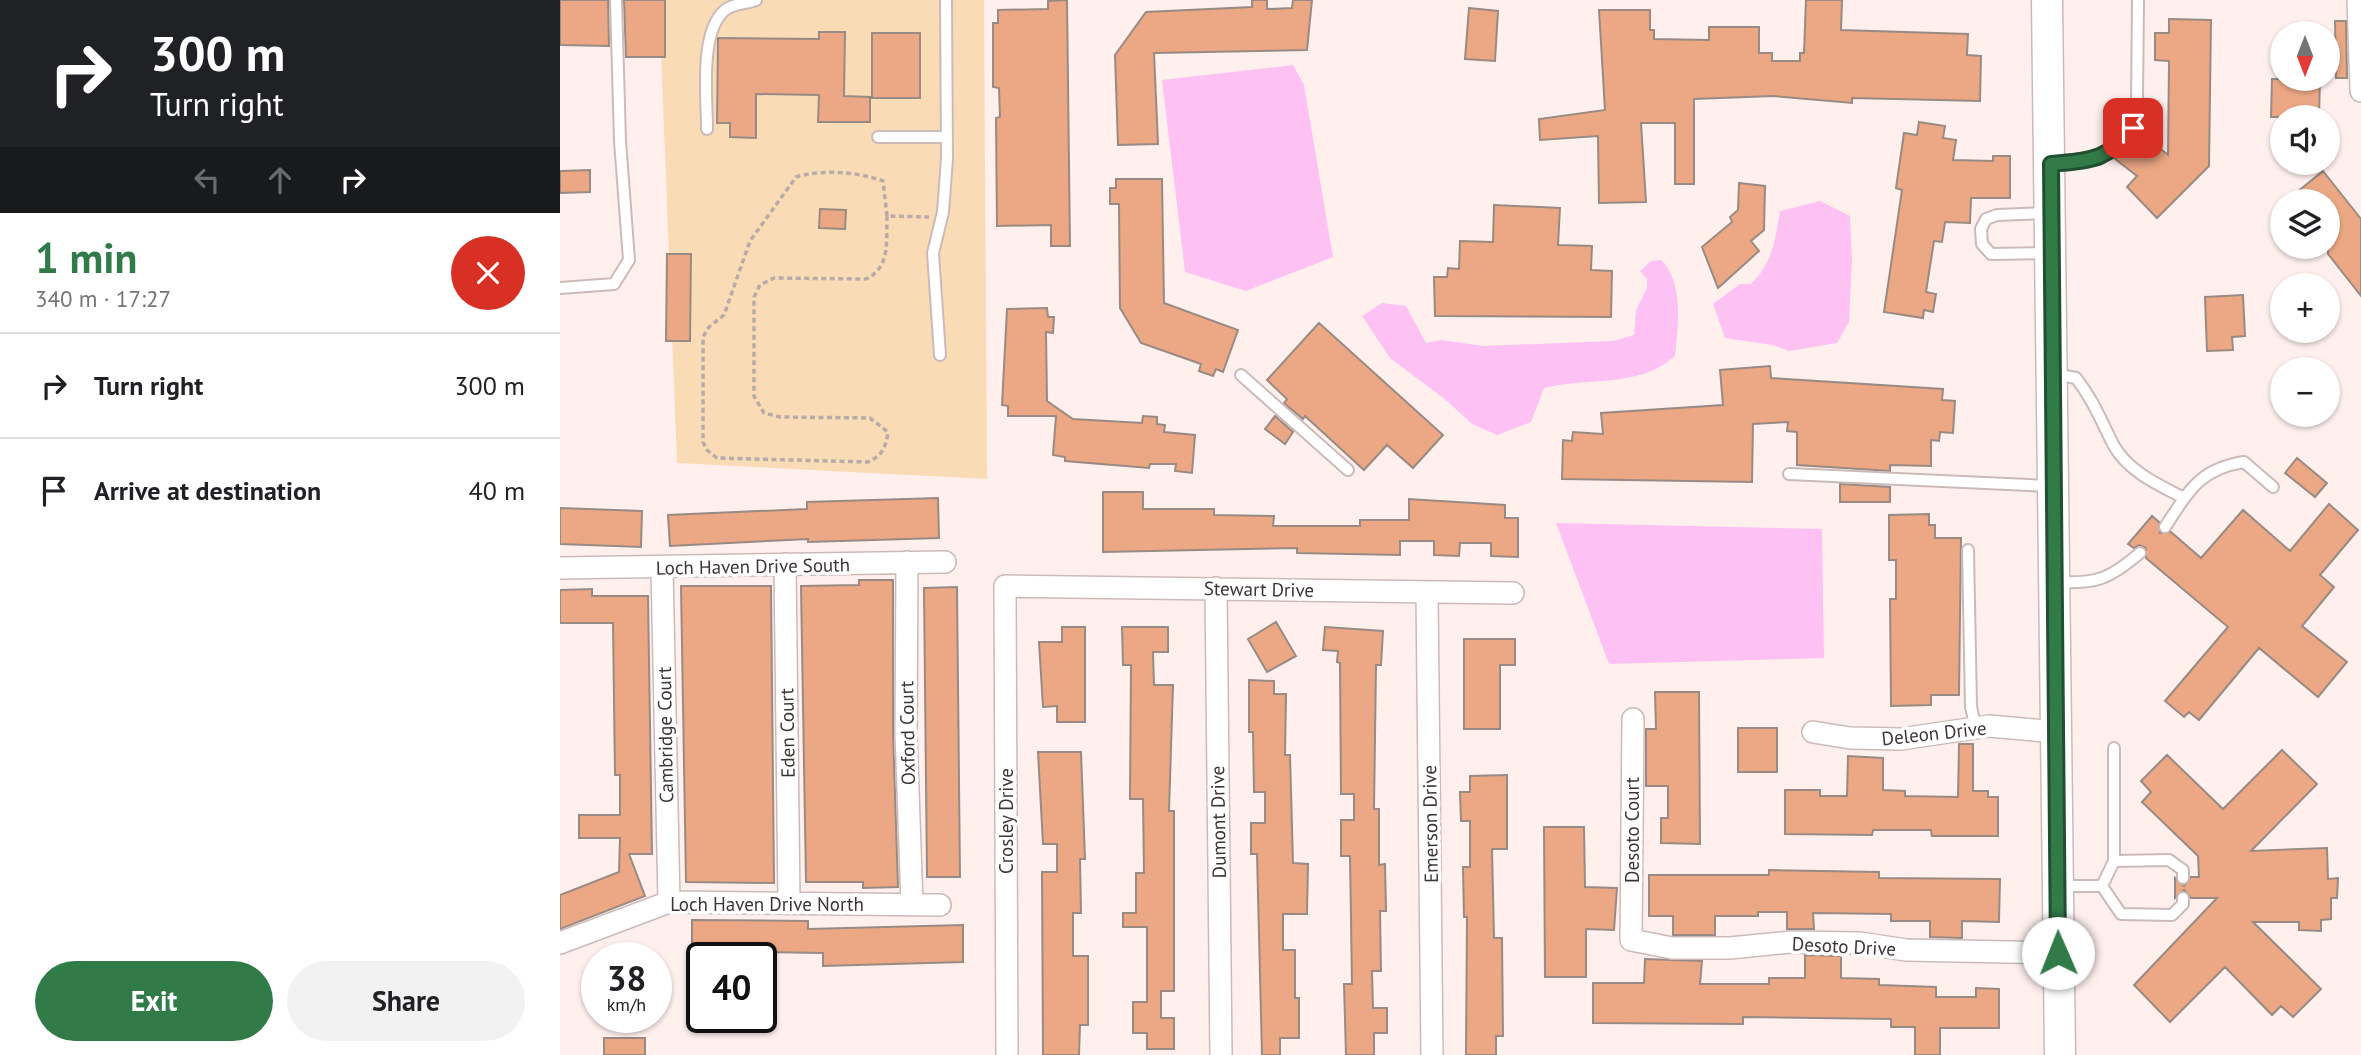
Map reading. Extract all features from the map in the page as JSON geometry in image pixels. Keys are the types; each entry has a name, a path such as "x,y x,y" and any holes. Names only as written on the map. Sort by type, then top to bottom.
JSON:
{"street":[{"path":"2046,0 2051,164 2052,486 2060,1055"},
{"path":"2358,0 2361,90"},
{"name":"Oxford Court","path":"907,562 906,733 912,904"},
{"name":"Loch Haven Drive South","path":"560,568 945,562"},
{"name":"Eden Court","path":"785,564 789,902"},
{"name":"Cambridge Court","path":"662,568 669,902"},
{"name":"Stewart Drive","path":"1006,586 1513,593"},
{"name":"Crosley Drive","path":"1006,586 1007,1055"},
{"name":"Dumont Drive","path":"1216,589 1221,1055"},
{"name":"Emerson Drive","path":"1427,593 1432,1055"},
{"name":"Desoto Court","path":"1631,940 1633,719"},
{"name":"Deleon Drive","path":"1813,732 1850,738 1901,739 1989,726 2056,732"},
{"name":"Loch Haven Drive North","path":"560,943 669,902 940,905"},
{"name":"Desoto Drive","path":"1631,940 1672,948 1860,943 1906,950 2058,953"}],"lane":[{"path":"560,288 614,284 629,260 620,141 616,0"},
{"path":"706,129 710,37 723,12 732,6 756,0"},
{"path":"940,355 933,253 941,217 947,137 946,0"},
{"path":"2051,164 2099,159 2118,148 2133,128 2137,101 2138,0"},
{"path":"878,137 947,137"},
{"path":"2051,213 1997,215 1986,219 1981,229 1982,244 1991,254 2051,253"},
{"path":"2052,374 2076,378 2095,402 2115,448 2146,479 2184,498"},
{"path":"1241,375 1348,470"},
{"path":"2165,527 2184,498 2209,471 2219,466 2244,462 2273,487"},
{"path":"1789,474 2052,486"},
{"path":"1968,550 1971,694 1976,728"},
{"path":"2054,582 2100,580 2117,573 2140,553"},
{"path":"2102,886 2114,861 2114,748"},
{"path":"2114,861 2169,860 2182,870 2183,878"},
{"path":"2057,886 2102,886"},
{"path":"2102,886 2121,914 2172,915 2183,904 2183,898"}],"path":[{"path":"806,174 867,175 883,181 887,216 885,262 877,274 866,279 774,278 760,285 754,297 754,396 764,413 780,417 870,418 888,432 886,447 877,458 868,462 717,458 707,450 703,442 703,337 709,327 724,315 750,241 796,177 806,174"},
{"path":"887,216 941,217"}],"shaded area":[{"path":"659,0 984,0 987,479 677,463"},
{"path":"1293,65 1304,85 1333,257 1246,291 1185,272 1162,80"},
{"path":"1820,201 1850,216 1852,259 1849,322 1837,343 1789,351 1773,345 1725,338 1713,304 1740,284 1751,284 1758,276 1769,259 1780,211"},
{"path":"1662,260 1674,281 1677,293 1675,356 1646,373 1630,377 1544,388 1531,422 1497,435 1472,424 1446,400 1390,358 1362,316 1382,303 1406,306 1426,343 1441,340 1483,346 1613,341 1634,335 1636,310 1647,288 1647,279 1640,271 1651,261"},
{"path":"1556,523 1822,529 1824,658 1609,664"}],"building":[{"path":"560,0 608,0 609,46 560,45"},
{"path":"624,0 665,0 665,57 626,57"},
{"path":"1067,0 1070,246 1051,246 1051,225 997,226 996,118 1000,117 999,88 993,87 993,23 998,23 998,10 1048,9 1048,1"},
{"path":"1252,0 1267,0 1267,9 1292,8 1293,0 1312,0 1307,50 1154,53 1158,144 1118,145 1115,55 1146,12 1252,7"},
{"path":"1806,0 1842,0 1841,30 1968,34 1967,55 1981,56 1980,101 1852,98 1852,103 1773,96 1694,99 1694,184 1675,184 1675,123 1641,123 1646,202 1599,203 1598,136 1540,140 1539,119 1605,110 1599,10 1650,10 1650,30 1654,30 1654,39 1709,40 1709,27 1759,27 1759,53 1772,53 1772,61 1800,61 1800,53 1804,53"},
{"path":"1469,8 1498,11 1495,61 1465,59"},
{"path":"2169,19 2211,20 2209,166 2157,218 2127,187 2137,176 2115,159 2140,132 2168,155 2169,61 2155,60 2155,33 2169,33"},
{"path":"2340,21 2346,21 2347,78 2340,78"},
{"path":"819,32 845,32 844,96 870,97 870,122 818,122 819,95 756,94 756,138 730,137 730,123 717,123 718,38 819,39"},
{"path":"872,33 920,33 920,98 872,98"},
{"path":"2272,91 2320,91 2319,105 2271,105"},
{"path":"1919,122 1945,126 1943,138 1956,140 1953,160 1993,161 1993,156 2010,156 2010,198 1971,198 1970,223 1945,222 1942,242 1934,241 1926,292 1936,294 1933,312 1924,310 1923,318 1884,312 1902,190 1896,188 1904,133 1917,135"},
{"path":"590,170 590,192 560,193 560,171"},
{"path":"2318,175 2326,175 2337,189 2301,189"},
{"path":"1116,179 1162,179 1164,303 1238,330 1223,372 1216,369 1213,376 1199,371 1201,364 1141,343 1120,308 1119,204 1110,204 1110,188 1116,188"},
{"path":"1739,183 1765,186 1764,230 1751,241 1759,251 1718,288 1702,247 1732,222 1730,217 1738,210"},
{"path":"2340,192 2361,219 2361,296 2332,259 2340,259"},
{"path":"1494,205 1560,208 1558,245 1592,246 1591,270 1612,271 1611,317 1435,316 1434,277 1447,277 1448,268 1459,269 1460,241 1493,242"},
{"path":"820,209 846,210 845,229 819,228"},
{"path":"667,254 691,254 690,341 666,341"},
{"path":"2243,295 2245,336 2232,337 2233,350 2207,351 2205,297"},
{"path":"1047,308 1048,317 1054,317 1053,333 1046,332 1047,401 1073,419 1142,423 1143,416 1157,417 1157,424 1165,425 1164,432 1195,435 1192,473 1175,471 1176,464 1150,464 1149,468 1065,461 1065,457 1053,455 1056,416 1008,416 1008,406 1002,405 1007,309"},
{"path":"1319,323 1443,435 1413,468 1387,445 1364,470 1305,416 1303,419 1284,403 1287,399 1267,380"},
{"path":"1770,366 1771,378 1943,389 1942,400 1955,401 1953,433 1940,432 1939,441 1931,440 1931,466 1890,465 1890,471 1797,465 1797,432 1787,431 1788,422 1753,424 1752,482 1562,479 1563,440 1572,441 1573,432 1603,434 1601,413 1723,405 1720,370"},
{"path":"1275,416 1293,432 1285,444 1265,429"},
{"path":"2297,458 2327,483 2315,497 2285,473"},
{"path":"1840,484 1890,487 1890,502 1840,502"},
{"path":"1103,492 1143,492 1143,509 1214,509 1214,515 1274,516 1273,526 1360,526 1360,520 1409,520 1409,499 1505,505 1505,518 1518,518 1518,557 1491,556 1491,543 1460,543 1459,556 1434,555 1434,541 1400,541 1400,555 1297,553 1297,548 1103,552"},
{"path":"938,498 939,538 808,542 808,539 670,546 668,515 807,509 807,502"},
{"path":"2329,504 2358,530 2320,575 2334,587 2302,626 2347,662 2318,697 2259,648 2199,720 2189,712 2184,717 2165,701 2228,627 2146,558 2146,548 2139,545 2134,548 2128,544 2152,516 2159,522 2160,533 2171,532 2201,558 2243,510 2290,551"},
{"path":"560,508 642,511 641,547 560,544"},
{"path":"1929,514 1929,525 1935,525 1935,538 1961,538 1959,695 1931,695 1931,705 1891,706 1890,599 1896,599 1896,560 1889,560 1889,515"},
{"path":"859,580 893,580 893,733 898,887 863,888 863,882 806,882 801,586 859,585"},
{"path":"681,586 771,586 774,883 686,882"},
{"path":"957,587 960,877 927,877 924,588"},
{"path":"592,589 592,596 648,596 652,854 629,854 645,896 560,929 560,895 619,872 620,838 579,838 579,815 620,815 620,775 615,775 613,623 560,623 560,590"},
{"path":"1276,622 1296,656 1267,672 1248,639"},
{"path":"1062,627 1085,627 1085,722 1057,722 1057,706 1043,707 1039,642 1062,642"},
{"path":"1122,627 1168,627 1168,652 1153,652 1154,685 1173,685 1169,811 1174,811 1174,991 1161,991 1161,1018 1174,1018 1174,1049 1147,1049 1147,1033 1133,1033 1133,1002 1147,1002 1147,927 1123,927 1123,913 1136,913 1136,873 1144,873 1143,799 1130,799 1131,665 1123,665"},
{"path":"1325,627 1383,631 1381,665 1376,665 1374,809 1379,809 1379,865 1385,864 1386,911 1380,911 1381,971 1372,971 1373,1008 1387,1008 1387,1033 1374,1033 1374,1055 1346,1055 1344,984 1352,984 1350,856 1341,856 1341,820 1354,820 1354,794 1341,794 1340,663 1337,662 1338,651 1323,650"},
{"path":"1464,639 1515,639 1515,665 1500,665 1500,729 1464,729"},
{"path":"1249,680 1274,681 1274,694 1286,694 1285,755 1290,755 1293,863 1308,864 1307,914 1283,914 1283,950 1295,950 1295,998 1299,998 1299,1038 1280,1038 1280,1055 1262,1055 1257,854 1251,854 1251,823 1265,823 1265,792 1254,792 1253,732 1249,732"},
{"path":"1655,692 1699,692 1700,844 1661,843 1661,818 1668,818 1668,786 1646,786 1646,729 1656,729"},
{"path":"1738,728 1777,728 1777,772 1738,772"},
{"path":"1959,744 1973,744 1973,791 1988,791 1988,797 1998,797 1998,836 1932,836 1931,830 1873,830 1872,835 1785,834 1785,790 1820,790 1820,796 1847,796 1848,756 1883,758 1883,790 1905,791 1905,796 1958,797"},
{"path":"2282,750 2317,784 2251,851 2327,848 2328,879 2338,878 2337,898 2331,898 2331,919 2321,920 2321,931 2299,930 2299,922 2253,922 2321,989 2293,1017 2281,1006 2272,1015 2225,967 2170,1022 2134,985 2217,898 2191,898 2184,890 2175,898 2175,878 2184,886 2191,877 2199,877 2198,856 2142,802 2151,792 2141,781 2167,755 2223,809"},
{"path":"1038,752 1081,752 1085,859 1080,859 1081,913 1073,913 1073,956 1088,956 1088,1025 1080,1025 1079,1055 1043,1055 1042,872 1057,872 1057,844 1043,844"},
{"path":"1507,775 1507,849 1492,849 1494,938 1502,938 1503,1036 1496,1036 1496,1055 1466,1055 1467,917 1464,917 1463,867 1470,867 1470,821 1461,821 1460,792 1470,792 1470,776"},
{"path":"1544,827 1584,827 1585,887 1617,888 1614,930 1586,929 1586,977 1545,977"},
{"path":"1769,870 1879,872 1879,878 2000,879 1999,922 1962,921 1962,938 1930,937 1930,921 1891,921 1891,914 1813,913 1814,929 1787,929 1787,912 1758,912 1758,916 1715,916 1715,935 1673,935 1673,916 1649,916 1649,875 1769,875"},
{"path":"692,920 808,921 808,929 963,925 963,962 823,966 823,953 777,952 777,942 692,942"},
{"path":"1805,955 1841,956 1841,978 1879,979 1879,985 1936,987 1936,997 1976,997 1976,988 1999,989 1999,1028 1940,1028 1940,1055 1915,1055 1915,1027 1891,1027 1891,1019 1743,1017 1743,1024 1593,1023 1593,983 1644,983 1645,959 1702,961 1700,984 1769,984 1769,978 1805,978"},
{"path":"604,1038 645,1038 645,1055 604,1055"}],"route":[{"path":"2058,953 2051,164 2099,159 2118,148 2133,128"}]}
